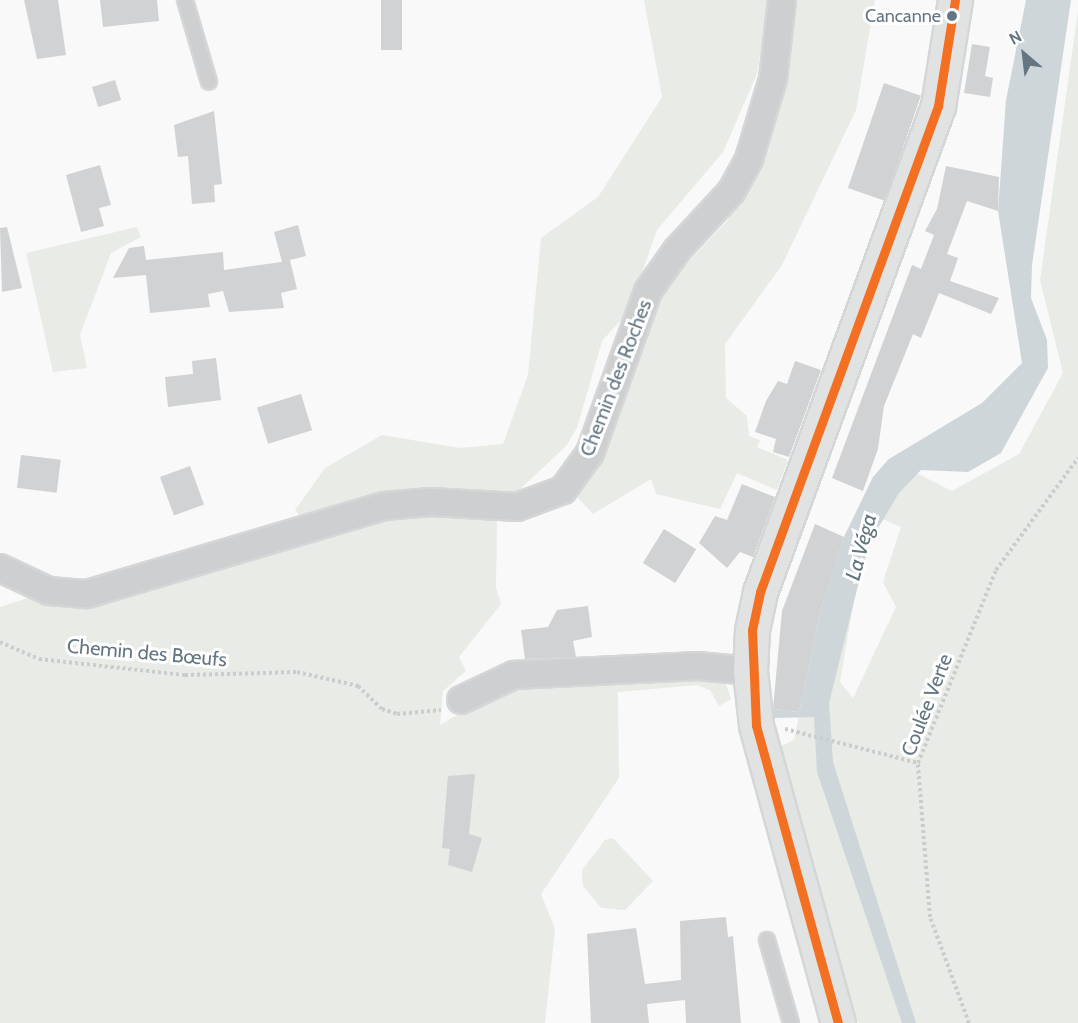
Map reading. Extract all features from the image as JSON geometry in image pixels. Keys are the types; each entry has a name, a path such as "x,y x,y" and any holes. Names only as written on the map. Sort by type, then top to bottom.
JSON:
{"main road":[{"path":"838,1023 759,736 750,671 760,592 938,106 956,0"}],"street":[{"name":"Chemin des Roches","path":"0,568 49,591 87,594 384,506 431,502 518,507 563,490 590,453 648,291 677,250 731,192 749,159 773,79 782,0"},
{"path":"461,700 514,675 687,666 750,671"}],"lane":[{"path":"185,0 210,82"},
{"path":"767,940 791,1023"}],"path":[{"name":"Coulée Verte","path":"969,1023 930,917 918,763 996,570 1078,458"},
{"name":"Chemin des Bœufs","path":"0,642 39,659 186,675 297,672 358,686 382,709 397,714 440,710 461,700"},
{"path":"792,730 865,747 918,763"}],"shaded area":[{"path":"644,0 770,0 757,74 723,152 657,230 628,312 602,341 577,428 566,446 515,494 460,490 377,501 302,519 295,510 325,468 382,435 460,448 503,444 528,375 541,238 598,197 662,97"},
{"path":"794,0 875,0 856,110 782,265 725,344 726,398 747,416 749,436 760,440 757,447 788,460 777,490 737,473 720,509 656,494 651,479 593,514 577,497 602,452 665,286 727,221 761,159"},
{"path":"1078,11 1078,1023 858,1023 777,748 794,740 821,609 844,537 873,477 889,459 952,491 1019,454 1063,373 1040,280","holes":["880,518 901,527 883,582 896,607 853,698 840,682 856,587"]},
{"path":"137,227 141,237 111,253 80,335 87,368 53,372 26,253"},
{"path":"419,513 497,521 496,588 501,604 459,657 466,671 443,691 440,725 507,686 691,669 725,681 731,699 719,706 710,690 697,685 618,692 619,778 541,894 555,929 545,1023 0,1023 0,607 49,591"},
{"path":"613,838 653,881 625,910 601,908 583,886 582,870 605,840"}],"water":[{"name":"La Véga","path":"1026,0 1071,0 1032,265 1031,298 1047,340 1048,368 1001,453 968,472 921,470 899,493 868,545 829,703 833,762 916,1023 902,1023 817,772 814,717 773,718 773,709 799,712 821,609 844,537 873,477 889,459 982,403 1022,363 998,211 1006,100"}],"building":[{"path":"24,0 58,0 66,55 37,59"},
{"path":"100,0 157,0 159,21 103,27"},
{"path":"381,0 402,0 402,50 381,50"},
{"path":"972,44 990,47 985,76 993,78 990,97 964,93"},
{"path":"115,80 121,100 98,107 92,87"},
{"path":"884,83 921,96 885,201 848,188"},
{"path":"214,111 222,184 214,185 215,202 192,204 188,156 178,157 174,125"},
{"path":"100,165 111,205 99,208 104,226 81,232 66,175"},
{"path":"946,166 999,177 998,211 967,201 947,254 958,258 950,281 999,298 991,314 939,293 921,338 913,334 884,406 878,449 863,491 832,478 912,265 921,269 934,235 925,231 937,209"},
{"path":"298,225 306,256 290,260 297,289 281,293 284,308 229,312 223,291 208,294 210,307 150,313 146,275 113,278 129,248 144,246 146,260 223,252 224,270 282,262 274,232"},
{"path":"7,227 22,288 2,292 0,228"},
{"path":"216,358 221,400 168,407 165,377 193,374 192,361"},
{"path":"795,361 821,370 789,457 773,452 776,439 755,432 766,401 778,381 787,384"},
{"path":"301,394 312,430 268,444 257,407"},
{"path":"21,455 61,460 57,493 17,488"},
{"path":"190,466 204,505 174,515 160,477"},
{"path":"742,484 775,497 753,557 740,552 727,568 699,543 715,516 727,520"},
{"path":"815,524 844,537 821,609 799,712 773,709 782,611"},
{"path":"664,529 696,549 675,583 643,563"},
{"path":"588,606 592,637 573,641 576,657 525,659 521,630 548,627 557,610"},
{"path":"475,774 469,834 482,838 472,872 448,865 450,849 442,848 448,776"},
{"path":"726,917 728,937 733,936 741,1023 686,1023 685,1000 647,1004 649,1023 591,1023 587,934 636,928 645,984 681,980 680,921"}],"transit line":[{"path":"838,1023 756,725 752,630 760,592 938,106 955,0"}],"place":[{"name":"Cancanne","path":"952,16"}]}
